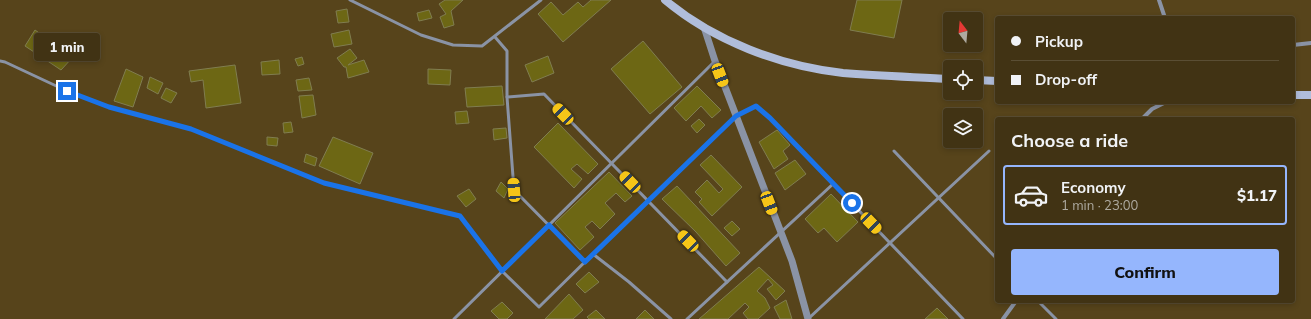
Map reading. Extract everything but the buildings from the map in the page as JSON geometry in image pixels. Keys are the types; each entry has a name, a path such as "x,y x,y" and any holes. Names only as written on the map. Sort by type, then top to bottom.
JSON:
{"main road":[{"path":"664,0 704,27 737,44 771,57 807,67 843,72 943,79"},
{"path":"983,80 995,81"},
{"path":"1295,95 1311,95"}],"street":[{"path":"1159,0 1163,16"},
{"path":"704,27 715,61 792,260 808,319"},
{"path":"1295,45 1311,43"},
{"path":"1144,117 1152,109 1162,104"},
{"path":"1003,319 1015,303"}],"lane":[{"path":"350,0 421,35 452,45 482,46 541,0"},
{"path":"495,37 506,51 507,97 514,190 585,262"},
{"path":"0,61 67,91 109,107 191,129 324,183 460,216 502,271 539,307 736,116 756,106 770,118 963,319"},
{"path":"454,319 715,61"},
{"path":"507,97 544,94 727,282"},
{"path":"894,151 995,257"},
{"path":"808,319 989,151"},
{"path":"687,319 833,184"},
{"path":"593,254 629,282 671,319"},
{"path":"1040,303 1056,319"}],"route":[{"path":"67,91 109,107 191,129 324,183 460,216 502,271 549,225 585,262 736,116 756,106 770,118 852,203"}]}
